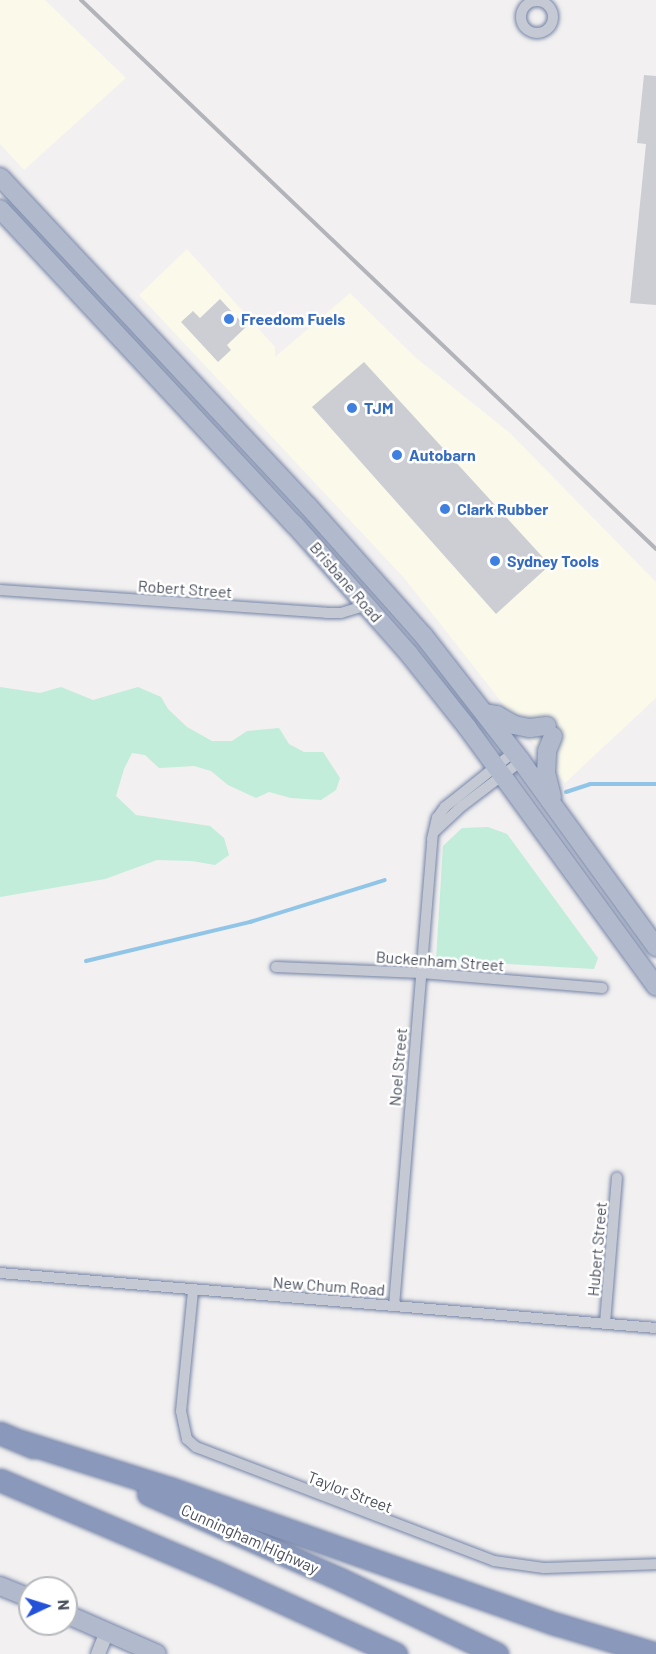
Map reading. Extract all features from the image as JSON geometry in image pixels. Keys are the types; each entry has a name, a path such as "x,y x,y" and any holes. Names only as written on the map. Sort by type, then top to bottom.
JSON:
{"highway":[{"name":"Cunningham Highway","path":"0,1433 123,1483 331,1575 497,1654"},
{"path":"20,1442 169,1488 556,1624 656,1654"},
{"path":"0,1480 216,1572 396,1654"}],"main road":[{"name":"Brisbane Road","path":"0,177 374,577 484,712 656,947"},
{"name":"Brisbane Road","path":"0,209 296,525 416,662 500,771 656,986"},
{"path":"484,712 497,715 514,725 550,731 546,772 553,805"},
{"path":"0,1586 18,1594"},
{"path":"78,1619 157,1654"}],"street":[{"path":"538,1 551,4 552,24 545,31 535,33 526,29 522,21 523,11 529,2 538,1"},
{"name":"Robert Street","path":"0,590 327,613 341,613 367,605"},
{"name":"Noel Street","path":"394,1306 430,848 435,832 518,757"},
{"name":"Buckenham Street","path":"276,967 421,973 602,988"},
{"name":"Hubert Street","path":"605,1323 617,1177"},
{"name":"New Chum Road","path":"0,1273 193,1291 656,1328"},
{"name":"Taylor Street","path":"193,1291 181,1411 187,1439 196,1447 494,1561 544,1568 656,1564"},
{"path":"98,1654 107,1632"}],"shaded area":[{"path":"0,0 45,0 126,78 24,170 0,144"},
{"path":"187,249 275,347 275,357 350,293 415,357 510,433 656,582 656,698 565,783 405,579 139,295"}],"green space":[{"path":"0,687 40,693 61,687 93,700 138,687 161,697 168,709 187,727 212,741 232,741 247,731 279,728 289,744 304,752 323,752 340,778 336,790 321,800 291,798 269,792 256,798 228,785 211,771 194,766 159,768 145,755 132,753 124,769 116,796 136,815 210,826 224,838 229,855 215,865 192,861 157,860 105,879 0,897"},
{"path":"488,827 507,834 598,958 594,969 436,960 443,846 462,828"}],"building":[{"path":"644,75 656,76 656,305 630,303 646,144 637,143"},
{"path":"220,299 246,327 227,345 231,350 218,362 181,322 193,311 200,318"},
{"path":"364,362 550,565 496,614 312,407"}],"waterway":[{"path":"566,792 590,784 656,784"},
{"path":"86,961 250,922 385,880"}],"railway":[{"path":"81,0 656,549"}],"place":[{"name":"Freedom Fuels","path":"229,319"},
{"name":"TJM","path":"352,408"},
{"name":"Autobarn","path":"397,455"},
{"name":"Clark Rubber","path":"445,509"},
{"name":"Sydney Tools","path":"495,561"}]}
